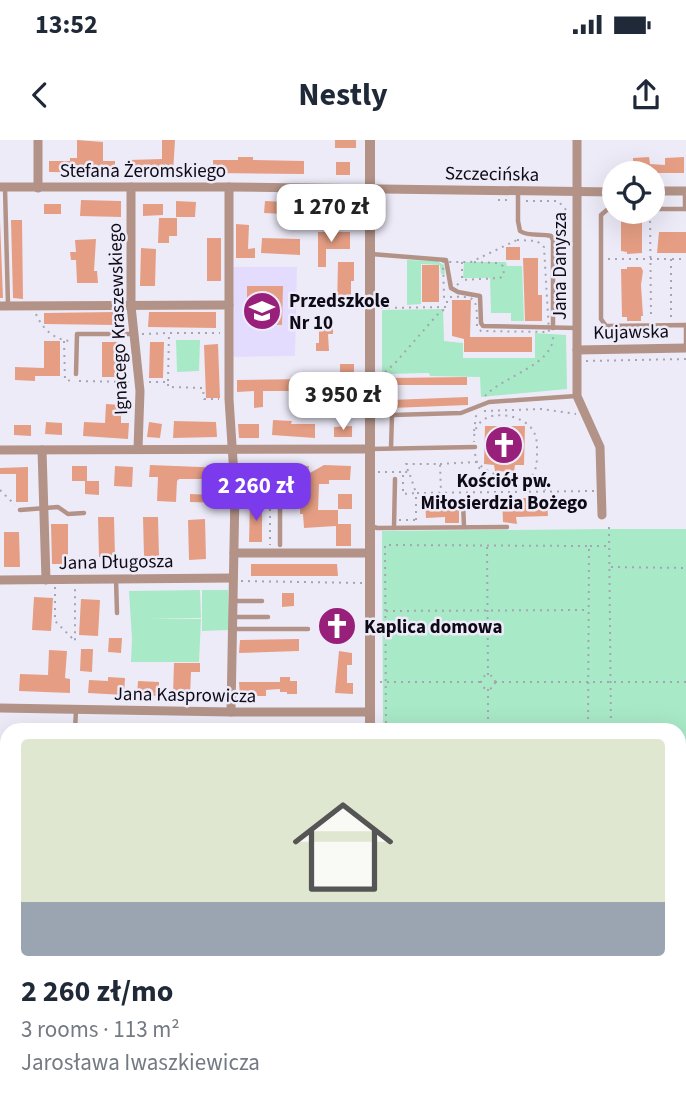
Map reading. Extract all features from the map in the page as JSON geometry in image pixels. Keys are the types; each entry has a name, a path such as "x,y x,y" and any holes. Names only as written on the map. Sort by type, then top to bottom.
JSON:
{"street":[{"path":"38,140 38,188"},
{"path":"370,140 370,723"},
{"name":"Jana Danysza","path":"577,140 577,396"},
{"name":"Stefana Żeromskiego","path":"3,187 369,188"},
{"name":"Ignacego Kraszewskiego","path":"131,187 132,334 140,391 138,449"},
{"path":"229,187 231,449 235,491 231,712"},
{"name":"Szczecińska","path":"369,188 602,192"},
{"path":"665,191 685,191"},
{"path":"4,306 229,305"},
{"name":"Kujawska","path":"577,350 686,348"},
{"path":"577,396 600,447 602,515"},
{"path":"0,450 370,449"},
{"path":"42,450 50,580"},
{"path":"234,553 370,553"},
{"name":"Jana Długosza","path":"0,580 233,579"},
{"name":"Jana Kasprowicza","path":"0,708 370,712"}],"lane":[{"path":"3,187 4,306"},
{"path":"518,191 517,220 520,231 551,236 553,240 553,328"},
{"path":"665,210 686,209 685,191"},
{"path":"602,214 601,319 606,326 686,325 686,348"},
{"path":"370,254 440,258 446,261 449,283 453,289 480,296 481,320 484,326 577,328"},
{"path":"76,374 77,334 132,334"},
{"path":"391,448 392,415 461,413 489,402 577,396"},
{"path":"370,449 475,447"},
{"path":"394,528 395,479"},
{"path":"235,491 280,495 280,545"},
{"path":"463,502 464,527"},
{"path":"20,510 58,507 68,514 85,513"},
{"path":"370,526 507,527"},
{"path":"116,578 117,613"},
{"path":"233,601 262,601"},
{"path":"233,617 268,617"},
{"path":"233,629 308,629"},
{"path":"75,723 76,709"}],"path":[{"path":"554,201 558,201 568,213"},
{"path":"651,224 651,325"},
{"path":"471,262 517,240 540,242 545,250 549,318"},
{"path":"601,259 686,259"},
{"path":"671,259 671,325"},
{"path":"446,261 498,262 503,266 504,275 496,279 462,279"},
{"path":"447,307 447,297 462,279 462,261"},
{"path":"36,306 36,316 45,330 64,341 77,342"},
{"path":"370,308 447,307"},
{"path":"370,379 379,379 447,307"},
{"path":"477,406 494,386 529,368 548,354 553,342 553,328"},
{"path":"168,383 169,333"},
{"path":"132,334 229,333"},
{"path":"581,363 588,359 686,359"},
{"path":"545,492 545,477 531,483 497,482 488,477 476,462 476,416 483,411 541,410 569,412 587,417"},
{"path":"416,520 416,493 406,464 476,462 497,477 531,478 537,462 537,439 527,424 519,419 485,416 474,436"},
{"path":"440,464 441,493"},
{"path":"403,472 409,472"},
{"path":"0,490 20,510"},
{"path":"416,493 601,491"},
{"path":"270,494 270,546 280,545"},
{"path":"609,527 611,723"},
{"path":"386,723 385,545 610,546"},
{"path":"487,545 488,675"},
{"path":"588,723 589,546"},
{"path":"610,567 686,568"},
{"path":"50,580 55,621 75,641 75,579"},
{"path":"233,579 370,583"},
{"path":"385,611 588,610"},
{"path":"488,675 493,677 495,682"},
{"path":"488,675 482,678 482,687 488,689 494,686 495,682"},
{"path":"385,682 481,682"},
{"path":"495,682 686,682"},
{"path":"488,689 488,723"}],"shaded area":[{"name":"Przedszkole Nr 10","path":"226,267 297,267 295,356 228,357"}],"green space":[{"path":"407,260 437,261 444,265 445,274 441,274 440,265 421,264 421,304 407,305"},
{"path":"464,262 506,262 507,266 522,266 524,321 511,321 511,313 491,313 490,278 463,278"},
{"path":"443,309 444,341 463,343 463,358 535,358 535,333 566,335 567,389 481,397 480,377 430,376 429,373 382,374 382,310"},
{"path":"176,340 200,340 199,371 177,372"},
{"path":"686,529 686,723 383,723 382,531"},
{"path":"200,590 201,618 144,619 201,619 199,662 131,662 129,591"},
{"path":"202,590 228,590 229,630 202,631"}],"building":[{"path":"77,140 103,142 103,161 115,161 115,173 49,172 49,161 70,161 70,158 77,158"},
{"path":"162,140 175,140 173,173 129,171 129,160 162,159"},
{"path":"335,140 356,140 356,148 335,148"},
{"path":"238,157 304,161 304,174 213,173 213,160 238,160"},
{"path":"649,157 650,161 633,161 633,158"},
{"path":"684,157 684,173 665,173 665,158"},
{"path":"336,162 350,162 350,175 336,175"},
{"path":"81,200 121,201 121,217 80,216"},
{"path":"176,201 196,202 195,217 176,217"},
{"path":"265,201 303,203 302,215 264,213"},
{"path":"44,204 61,204 61,214 44,214"},
{"path":"143,204 163,204 163,215 143,216"},
{"path":"336,204 351,204 351,217 336,217"},
{"path":"159,218 177,218 177,236 169,236 169,243 158,243"},
{"path":"0,220 3,298 0,298"},
{"path":"11,220 22,220 23,299 13,298"},
{"path":"236,224 249,225 248,249 255,248 255,258 236,258"},
{"path":"621,224 642,224 642,253 627,254 621,251"},
{"path":"318,232 350,232 350,249 326,249 326,267 318,267"},
{"path":"659,232 686,232 686,253 657,253"},
{"path":"207,238 221,238 221,281 207,281"},
{"path":"262,238 300,239 300,255 261,253"},
{"path":"96,239 94,271 97,271 98,283 77,283 76,260 71,260 70,252 76,252 75,240"},
{"path":"506,247 520,247 520,260 506,260"},
{"path":"141,248 156,249 155,286 140,286"},
{"path":"523,258 538,258 538,295 542,295 542,321 525,321"},
{"path":"338,262 354,262 351,307 337,307"},
{"path":"422,265 439,265 439,302 422,302"},
{"path":"641,267 643,271 641,321 627,321 627,317 622,317 621,269"},
{"path":"247,286 283,286 282,325 247,324"},
{"path":"452,300 471,300 470,337 532,337 532,352 464,352 464,339 452,336"},
{"path":"115,312 115,325 44,324 44,313"},
{"path":"149,312 216,312 216,328 148,327"},
{"path":"319,320 333,320 333,334 328,334 329,351 316,351 316,343 319,343"},
{"path":"44,341 60,341 60,376 35,376 35,381 15,380 15,367 44,368"},
{"path":"102,342 117,342 116,377 102,377"},
{"path":"150,342 164,342 163,378 149,378"},
{"path":"218,344 220,398 206,398 204,345"},
{"path":"340,364 354,364 354,378 340,377"},
{"path":"467,377 467,385 390,385 390,378"},
{"path":"306,379 306,391 263,391 263,407 254,408 254,391 237,392 237,380"},
{"path":"324,385 339,387 337,403 323,402"},
{"path":"468,397 468,405 391,408 391,400"},
{"path":"106,404 121,405 121,423 129,423 128,439 83,436 84,422 105,423"},
{"path":"273,420 292,421 291,424 315,424 315,438 272,435"},
{"path":"174,421 216,422 217,437 173,438"},
{"path":"46,422 62,423 62,435 45,434"},
{"path":"149,422 162,424 160,438 147,437"},
{"path":"238,424 259,424 259,438 239,438"},
{"path":"14,425 31,425 31,436 14,435"},
{"path":"352,426 352,437 334,437 334,427"},
{"name":"Kościół pw. Miłosierdzia Bożego","path":"485,426 525,426 524,465 515,465 514,472 495,471 494,465 484,464"},
{"path":"150,465 226,468 226,481 221,481 221,496 228,496 228,503 190,502 190,494 212,495 213,479 179,479 176,502 157,501 158,477 149,477"},
{"path":"324,465 351,466 350,480 329,480 329,484 319,484 318,510 338,510 338,524 351,524 351,546 336,546 336,526 304,528 303,514 300,514 302,466 309,466 308,474"},
{"path":"72,466 87,466 87,481 99,481 99,495 85,494 85,481 72,481"},
{"path":"115,466 133,467 132,487 114,486"},
{"path":"270,466 284,466 284,478 269,478"},
{"path":"28,467 28,502 16,502 16,474 0,474 0,468"},
{"path":"338,494 352,494 352,509 338,509"},
{"path":"502,498 547,500 548,516 516,517 517,524 503,522"},
{"path":"459,499 459,523 445,523 445,517 426,518 425,500"},
{"path":"250,504 262,504 262,542 249,542"},
{"path":"98,517 114,517 115,557 99,557"},
{"path":"143,517 158,517 159,556 144,556"},
{"path":"205,519 206,559 189,560 188,520"},
{"path":"51,524 68,524 68,564 52,564"},
{"path":"4,532 19,532 20,567 4,567"},
{"path":"251,564 337,564 338,576 251,576"},
{"path":"282,593 294,593 294,606 282,607"},
{"path":"34,597 53,598 51,631 32,630"},
{"path":"81,599 100,600 98,636 79,635"},
{"path":"332,620 347,621 346,635 331,634"},
{"path":"109,638 122,638 121,653 108,652"},
{"path":"299,639 299,651 239,653 240,640"},
{"path":"81,649 93,649 92,672 80,671"},
{"path":"49,650 67,651 65,678 70,679 70,693 19,691 20,674 48,675"},
{"path":"339,651 352,653 352,665 347,665 347,683 353,683 353,694 335,693"},
{"path":"174,663 200,663 200,672 191,672 190,696 173,695"},
{"path":"108,677 125,678 124,695 88,693 89,680 108,681"},
{"path":"280,677 290,677 290,681 297,681 297,694 280,692 280,689 266,690 266,696 240,696 239,682 280,682"},
{"path":"138,681 159,682 159,696 137,695"}],"place":[{"name":"Przedszkole Nr 10","path":"262,311"},
{"name":"Kościół pw. Miłosierdzia Bożego","path":"504,445"},
{"name":"Kaplica domowa","path":"337,626"}]}
